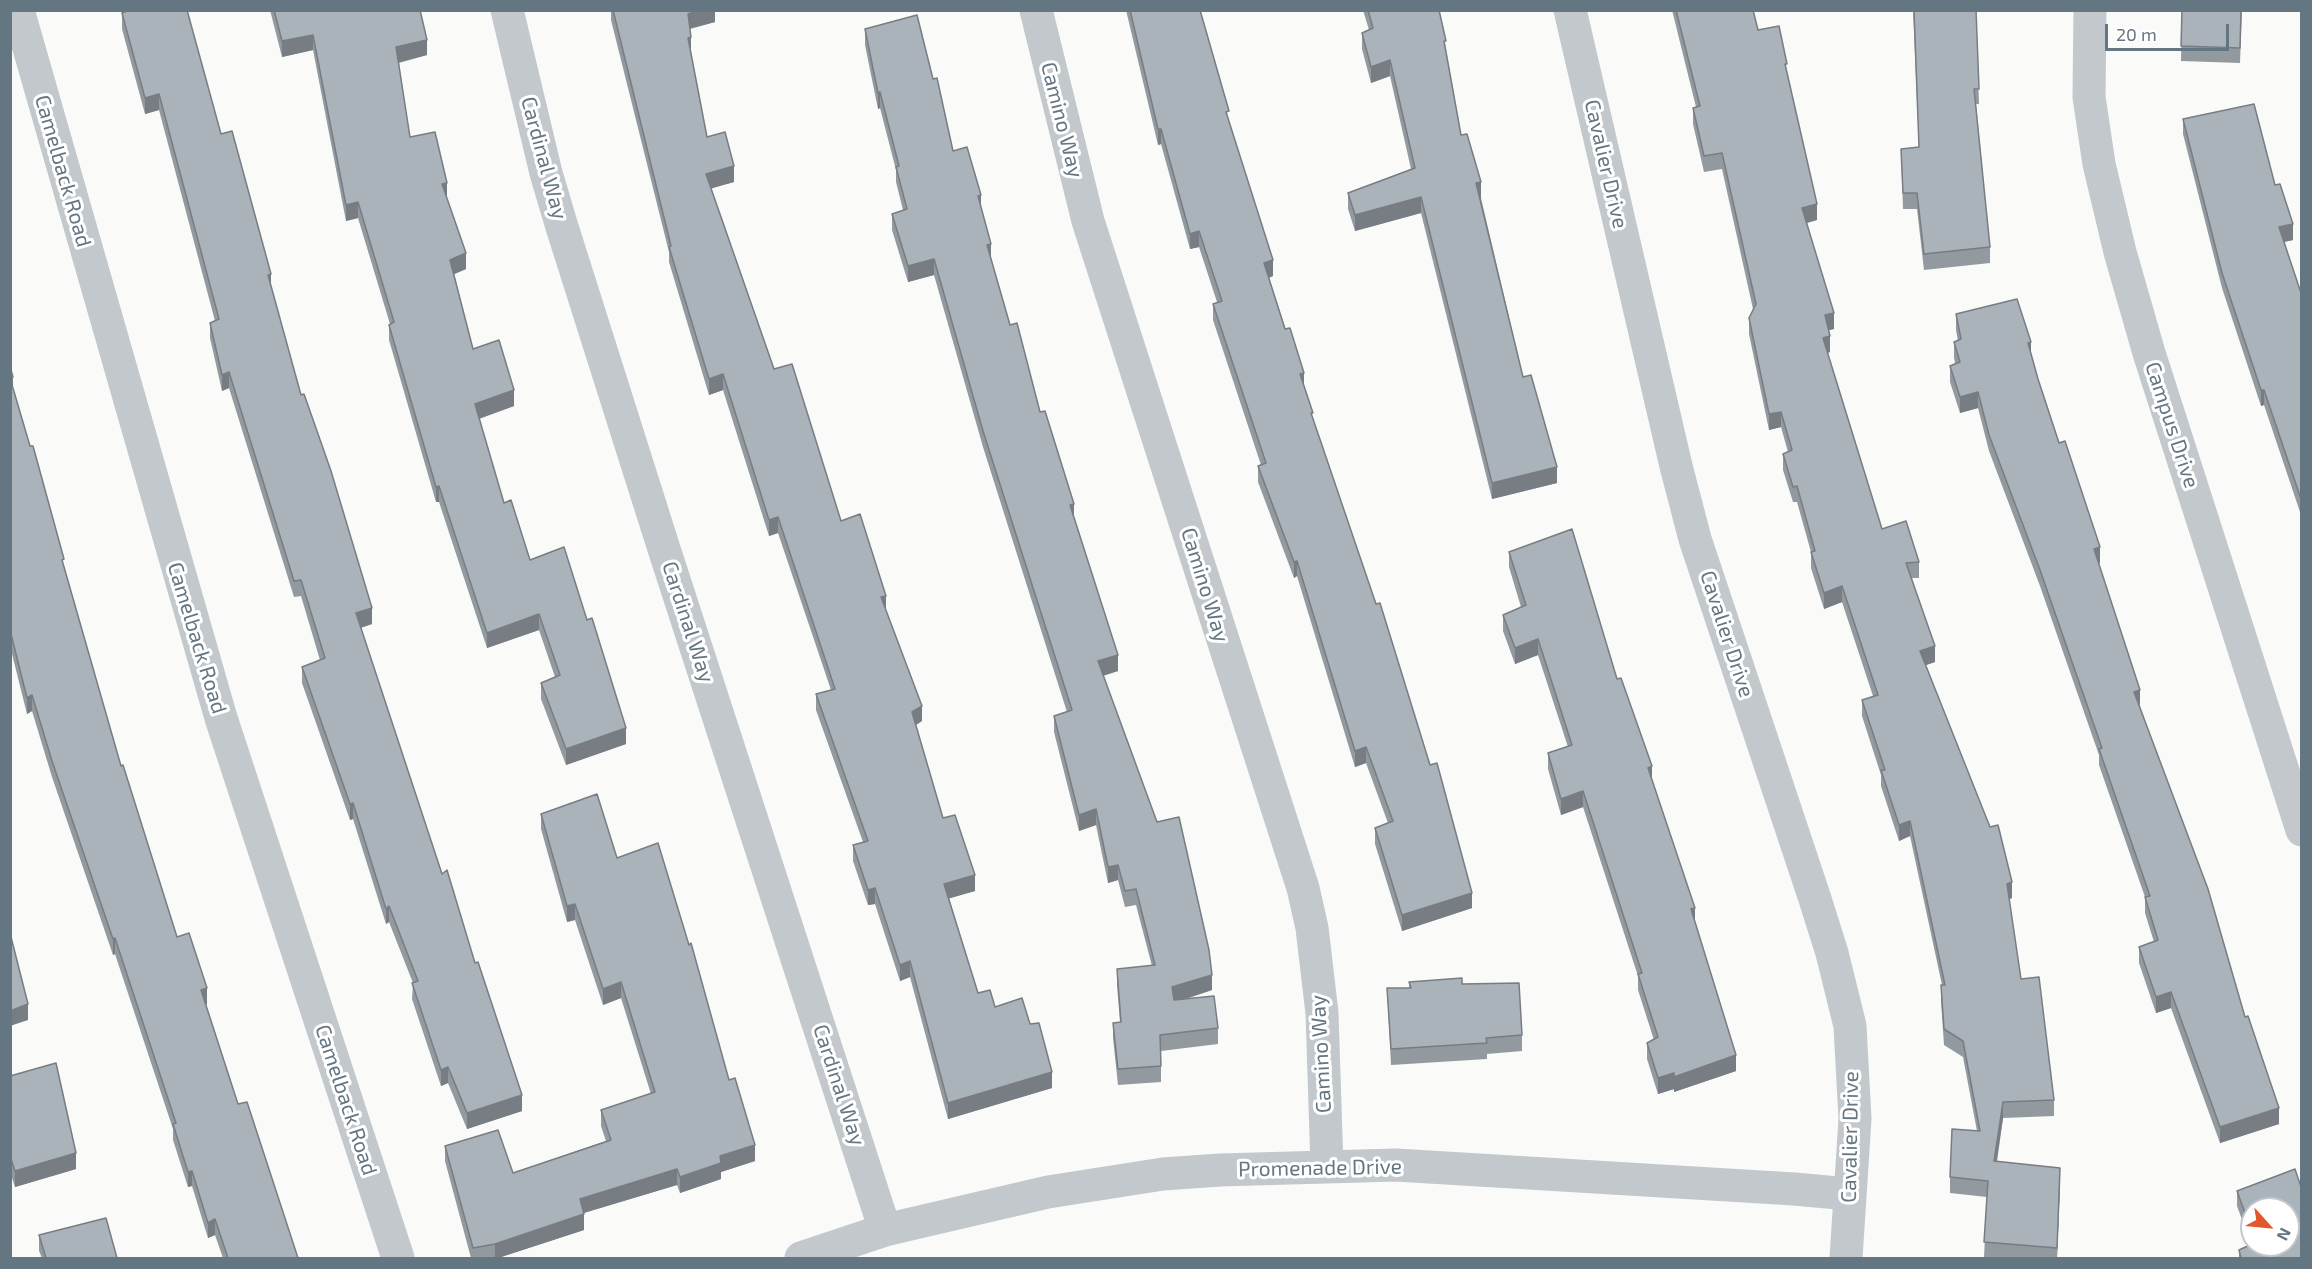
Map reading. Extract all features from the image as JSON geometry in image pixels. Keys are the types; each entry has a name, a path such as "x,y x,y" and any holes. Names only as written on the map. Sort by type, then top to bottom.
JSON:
{"street":[{"name":"Camelback Road","path":"18,10 221,718 398,1258"},
{"name":"Cardinal Way","path":"507,10 546,173 566,238 885,1230"},
{"name":"Camino Way","path":"1036,10 1088,221 1302,888 1312,928 1322,1013 1327,1167"},
{"name":"Cavalier Drive","path":"1570,10 1695,539 1819,910 1850,1026 1855,1119 1846,1258"},
{"name":"Campus Drive","path":"2090,10 2089,97 2099,164 2120,252 2149,353 2301,830"},
{"name":"Promenade Drive","path":"801,1258 885,1230 1048,1192 1100,1182 1197,1172 1396,1166 1849,1194"}],"building":[{"path":"130,10 187,10 221,134 232,131 301,395 304,394 331,471 372,608 356,613 442,874 447,870 475,963 478,962 522,1095 467,1113 448,1067 441,1070 412,983 418,981 389,906 386,909 353,803 350,804 302,667 325,658 301,580 294,581 229,372 222,375 210,323 219,319 159,94 145,98 122,13"},
{"path":"274,10 420,10 427,40 396,47 410,137 435,132 447,183 442,184 466,253 450,260 473,349 499,340 514,390 475,404 504,503 511,500 530,560 564,547 587,620 592,618 626,728 566,749 541,683 560,675 539,614 487,633 439,486 436,487 389,325 394,322 358,202 346,205 313,35 282,41"},
{"path":"613,10 699,10 688,14 691,37 688,38 707,137 725,132 734,166 706,174 774,369 792,364 841,521 860,514 886,596 881,597 922,706 912,712 943,818 955,815 975,875 944,884 978,993 990,990 995,1007 1022,998 1030,1024 1039,1023 1052,1072 948,1103 910,961 900,965 875,888 868,890 853,845 868,841 816,694 835,689 778,517 769,520 723,374 709,379 669,247 671,246"},
{"path":"1130,10 1200,10 1229,111 1226,112 1273,260 1264,263 1285,329 1290,328 1304,373 1300,374 1313,413 1311,413 1376,604 1380,603 1430,765 1437,763 1472,893 1402,915 1375,828 1393,821 1366,747 1355,751 1297,561 1294,562 1258,466 1266,463 1213,304 1222,301 1199,231 1190,234 1161,129 1158,129"},
{"path":"1368,10 1439,10 1461,135 1467,134 1481,182 1476,183 1523,377 1531,375 1557,467 1492,483 1421,197 1355,215 1348,193 1415,168 1390,60 1371,67 1362,33 1373,28"},
{"path":"1676,10 1753,10 1758,30 1779,26 1787,64 1785,64 1817,204 1802,208 1834,313 1825,315 1830,336 1823,338 1882,529 1906,521 1919,562 1906,563 1935,646 1920,651 1990,827 1998,825 2012,882 2007,884 2021,979 2039,977 2054,1100 2003,1102 1994,1161 2060,1168 2057,1248 1984,1242 1988,1181 1950,1177 1952,1129 1980,1131 1963,1041 1944,1029 1941,985 1945,985 1910,821 1899,825 1881,770 1885,770 1862,700 1878,695 1842,586 1824,593 1811,552 1815,551 1797,486 1793,487 1783,454 1792,450 1781,412 1769,414 1749,318 1756,304 1722,153 1704,156 1693,108 1700,106"},
{"path":"1914,10 1976,10 1979,89 1974,89 1990,247 1924,254 1917,193 1903,193 1901,149 1919,147"},
{"path":"2182,10 2241,10 2240,48 2181,46"},
{"path":"917,15 933,79 937,78 953,151 967,147 981,195 978,196 991,244 987,245 1010,325 1017,323 1040,412 1045,411 1074,504 1070,505 1118,655 1098,661 1157,822 1179,817 1209,950 1212,975 1172,987 1174,1000 1214,996 1218,1028 1160,1035 1161,1066 1118,1069 1113,1023 1121,1022 1117,969 1155,965 1136,889 1125,891 1118,865 1108,867 1096,809 1079,815 1054,716 1072,710 983,431 934,259 908,266 892,214 907,209 896,167 899,166 880,92 878,93 865,29"},
{"path":"2254,104 2275,185 2280,184 2293,224 2279,227 2301,293 2301,499 2222,273 2183,119"},
{"path":"2017,299 2031,342 2028,343 2038,379 2059,443 2065,441 2100,547 2094,549 2140,690 2134,692 2208,889 2245,1017 2248,1016 2279,1108 2220,1127 2171,992 2156,997 2139,947 2158,940 2145,897 2150,896 2099,749 2102,748 2040,570 1989,435 1978,392 1960,397 1950,366 1960,362 1954,342 1961,339 1956,314"},
{"path":"10,378 30,446 33,446 64,559 62,560 121,766 123,765 177,937 189,933 207,988 201,990 238,1104 247,1102 298,1258 228,1258 215,1219 208,1223 192,1171 188,1172 173,1124 176,1123 115,938 113,939 52,761 32,695 27,698 10,630"},
{"path":"1572,529 1617,679 1621,678 1652,766 1648,768 1695,908 1691,909 1736,1055 1674,1077 1674,1073 1658,1078 1647,1043 1658,1037 1638,974 1642,973 1583,791 1561,799 1548,753 1572,745 1538,639 1515,648 1503,615 1526,605 1509,552"},
{"path":"597,794 617,858 658,843 689,945 691,943 729,1080 735,1078 755,1145 720,1156 721,1163 680,1177 677,1169 580,1199 584,1214 495,1244 473,1248 445,1146 498,1130 513,1173 611,1140 601,1110 655,1092 621,982 603,989 575,904 567,906 541,814"},
{"path":"10,933 28,1004 10,1011"},
{"path":"1462,978 1462,984 1519,983 1522,1035 1486,1038 1487,1043 1391,1049 1387,988 1411,988 1409,982"},
{"path":"56,1063 76,1153 15,1171 10,1156 10,1076"},
{"path":"2295,1169 2301,1187 2301,1258 2241,1258 2300,1257 2300,1197 2240,1197 2240,1199 2237,1191"},
{"path":"106,1218 117,1258 46,1258 39,1235"}]}
